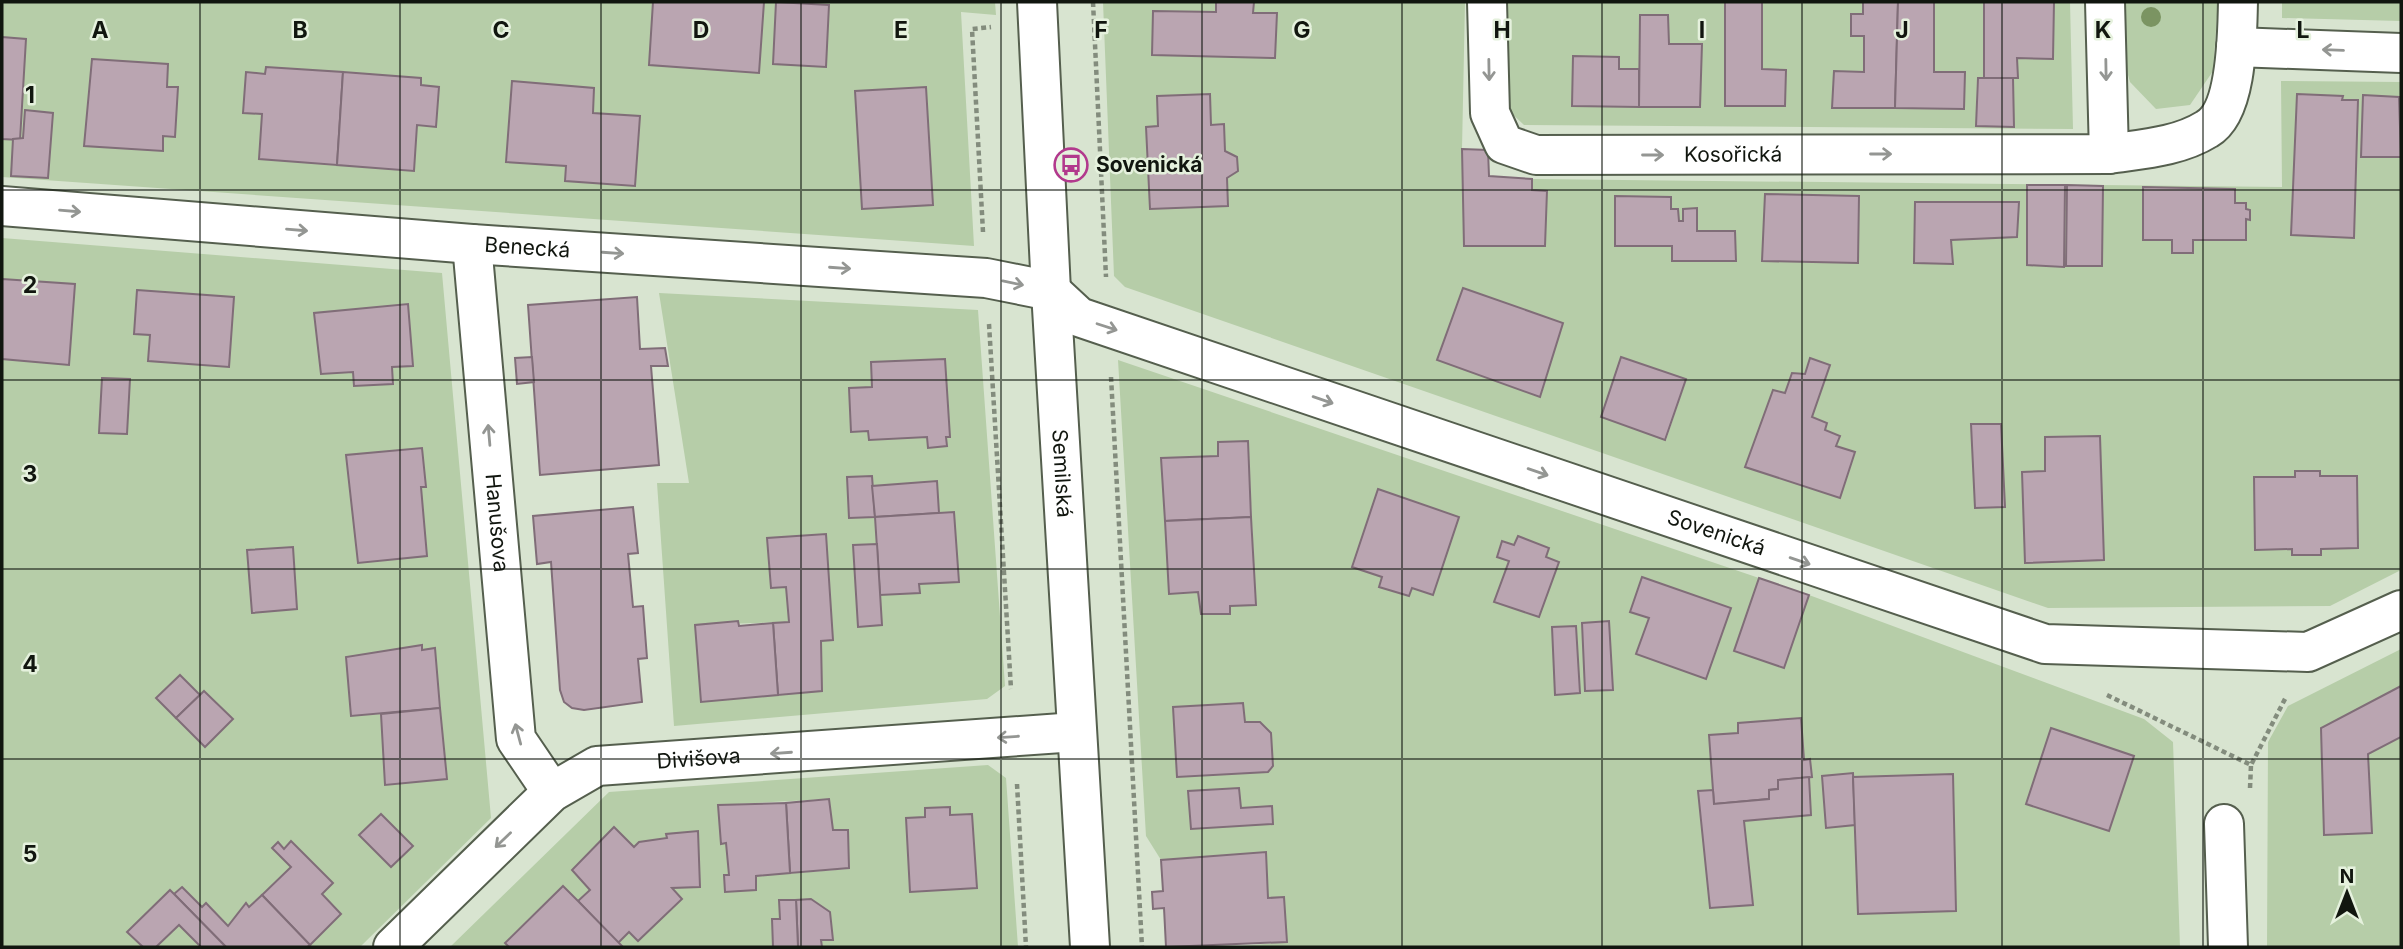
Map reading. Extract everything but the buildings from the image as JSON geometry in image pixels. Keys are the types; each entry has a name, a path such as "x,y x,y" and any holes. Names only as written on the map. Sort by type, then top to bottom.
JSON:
{"street":[{"name":"Semilská","path":"1037,2 1051,291 1090,947"},
{"name":"Kosořická","path":"1487,2 1490,113 1504,144 1535,155 2109,154 2175,144 2210,128 2228,99 2236,47 2238,2"},
{"path":"2105,2 2109,154"},
{"path":"2236,47 2401,53"},
{"name":"Benecká","path":"2,206 472,244 986,278 1051,291"},
{"name":"Hanušova","path":"472,244 516,739 552,792"},
{"name":"Sovenická","path":"1051,291 1079,317 2045,644 2308,653 2401,610"},
{"name":"Divišova","path":"393,947 552,792 597,766 1076,732"},
{"path":"2224,824 2228,947"}],"path":[{"path":"1094,2 1108,327 1142,947"},
{"path":"984,241 972,29 991,27 991,14"},
{"path":"989,323 1012,701"},
{"path":"2106,694 2251,765 2308,653"},
{"path":"1017,773 1027,947"}],"green space":[{"path":"2,2 653,2 649,65 759,73 764,2 776,2 995,2 996,15 961,12 974,246 2,177 2,139 20,140 26,40 2,37","holes":["776,2 829,5 826,67 773,64","92,59 168,64 167,87 178,88 175,136 163,136 162,151 84,146","266,67 421,78 421,85 439,87 436,127 417,125 414,171 259,159 262,114 243,112 246,72 265,74","512,81 594,88 593,113 640,116 635,186 565,181 566,166 506,162","926,87 933,205 862,209 855,91"]},
{"path":"1103,2 1216,2 1216,12 1154,11 1152,54 1275,58 1277,14 1253,13 1254,2 1465,2 1462,149 1464,246 1545,246 1547,192 1532,190 1532,179 2282,187 2281,81 2401,82 2401,130 2399,97 2363,96 2361,156 2401,157 2401,570 2330,606 2048,608 1125,287 1114,276","holes":["1209,94 1211,125 1224,124 1225,151 1237,158 1238,171 1227,178 1228,206 1150,209 1146,128 1158,126 1157,96","2297,95 2343,97 2342,100 2358,101 2353,238 2291,235","2027,185 2065,185 2064,267 2028,265","2067,185 2103,186 2102,266 2066,266","2143,187 2235,189 2235,203 2246,209 2193,240 2192,253 2172,253 2172,240 2143,239","1765,194 1859,196 1857,263 1762,261","1615,196 1671,198 1671,209 1678,210 1679,221 1697,231 1735,231 1736,261 1672,261 1672,246 1615,246","1915,202 2019,203 2017,237 1951,240 1914,263","1463,288 1563,323 1541,396 1437,360","1621,357 1686,380 1666,440 1601,417","1810,358 1830,365 1812,417 1827,423 1825,430 1840,436 1836,446 1855,452 1840,498 1773,390 1785,393 1792,373 1805,374","1971,424 2001,424 2004,507 1975,508","2100,436 2103,560 2025,562 2022,472 2045,471 2045,437","2320,471 2320,476 2357,476 2358,548 2321,549 2321,555 2292,549 2255,549 2254,477 2295,477"]},
{"path":"1504,2 1762,2 1863,2 1863,14 1851,14 1851,35 1864,36 1864,72 1834,71 1832,108 1963,109 1965,72 1934,72 1934,2 1984,2 1984,78 1977,78 1976,126 2013,127 2013,78 2018,78 2017,58 2053,59 2054,2 2070,2 2073,129 1524,125 1507,109","holes":["1762,2 1762,69 1786,70 1785,106 1726,105","1640,15 1668,15 1669,44 1701,45 1700,107 1572,105 1573,56 1619,69 1639,69"]},
{"path":"2120,2 2218,2 2213,71 2190,105 2156,109 2130,82 2120,47"},
{"path":"2282,2 2401,2 2401,21 2282,18"},
{"path":"2,238 442,273 491,818 360,947 307,947 341,914 322,894 332,883 291,841 284,849 278,842 272,848 291,867 249,907 245,903 228,926 207,903 202,907 182,887 174,894 170,890 128,931 143,947 2,947 2,359 69,365 75,285 2,279","holes":["234,298 229,367 148,361 150,335","408,304 413,366 392,367 393,384 355,386 353,372 321,374 315,313","102,378 130,379 127,434 99,433","422,448 426,487 421,487 427,556 358,562 346,455","293,547 297,609 253,613 247,550","421,645 422,650 435,648 447,779 385,784 381,714 351,716 346,657","204,691 233,719 156,698 200,695","380,814 381,814 391,867 359,835"]},
{"path":"659,293 978,310 1005,686 987,699 674,726 657,483 689,483","holes":["945,359 950,436 946,437 947,446 927,437 869,440 868,431 851,432 872,387 872,362","872,476 873,486 937,481 939,513 954,512 958,582 919,584 920,592 880,595 882,625 858,627 853,546 877,544 875,517 849,517 847,477","826,534 833,640 821,641 822,691 701,701 695,625 789,622 786,587 771,587 767,539"]},
{"path":"1118,360 1759,578 1734,651 1784,668 1809,595 2144,719 2173,742 2180,947 1231,947 1287,942 1284,897 1268,898 1266,852 1161,860 1146,836","holes":["1248,441 1256,605 1230,606 1230,614 1201,614 1198,592 1169,593 1161,458 1218,456 1218,442","1378,489 1459,517 1433,594 1412,588 1408,596 1379,587 1382,577 1352,567","1518,536 1549,548 1546,557 1559,562 1539,617 1495,601 1509,561 1497,556 1502,542 1514,545","1642,577 1731,608 1706,679 1636,654 1649,618 1630,612","1609,622 1613,689 1586,691 1582,623","1576,626 1580,693 1556,695 1552,627","1243,703 1245,722 1260,723 1271,733 1273,765 1268,772 1174,707","1801,718 1804,760 1810,759 1812,776 1809,777 1811,815 1744,821 1753,904 1711,908 1698,791 1713,790 1709,735 1738,733 1738,723","2051,728 2134,756 2108,831 2026,804","1853,773 1853,777 1952,775 1956,911 1858,914 1855,825 1827,828 1823,776","1272,806 1273,824 1192,829 1241,808"]},
{"path":"2401,649 2401,686 2321,728 2324,835 2372,833 2368,754 2401,737 2401,947 2267,947 2268,742 2288,706"},
{"path":"988,765 1006,778 1018,947 822,947 821,940 832,940 830,912 811,899 779,901 780,919 772,919 773,947 623,947 618,943 629,932 638,941 682,899 672,888 700,886 698,832 667,834 667,838 639,842 634,847 614,827 572,870 590,890 578,901 562,886 505,942 509,947 450,947 609,792","holes":["829,799 833,830 848,830 849,869 756,876 756,890 725,892 724,875 729,875 726,843 721,844 718,805","949,807 950,815 972,814 977,888 910,892 906,818 925,817 925,808"]},
{"path":"179,925 201,947 156,947"}],"place":[{"name":"Sovenická","path":"1071,165"}]}
